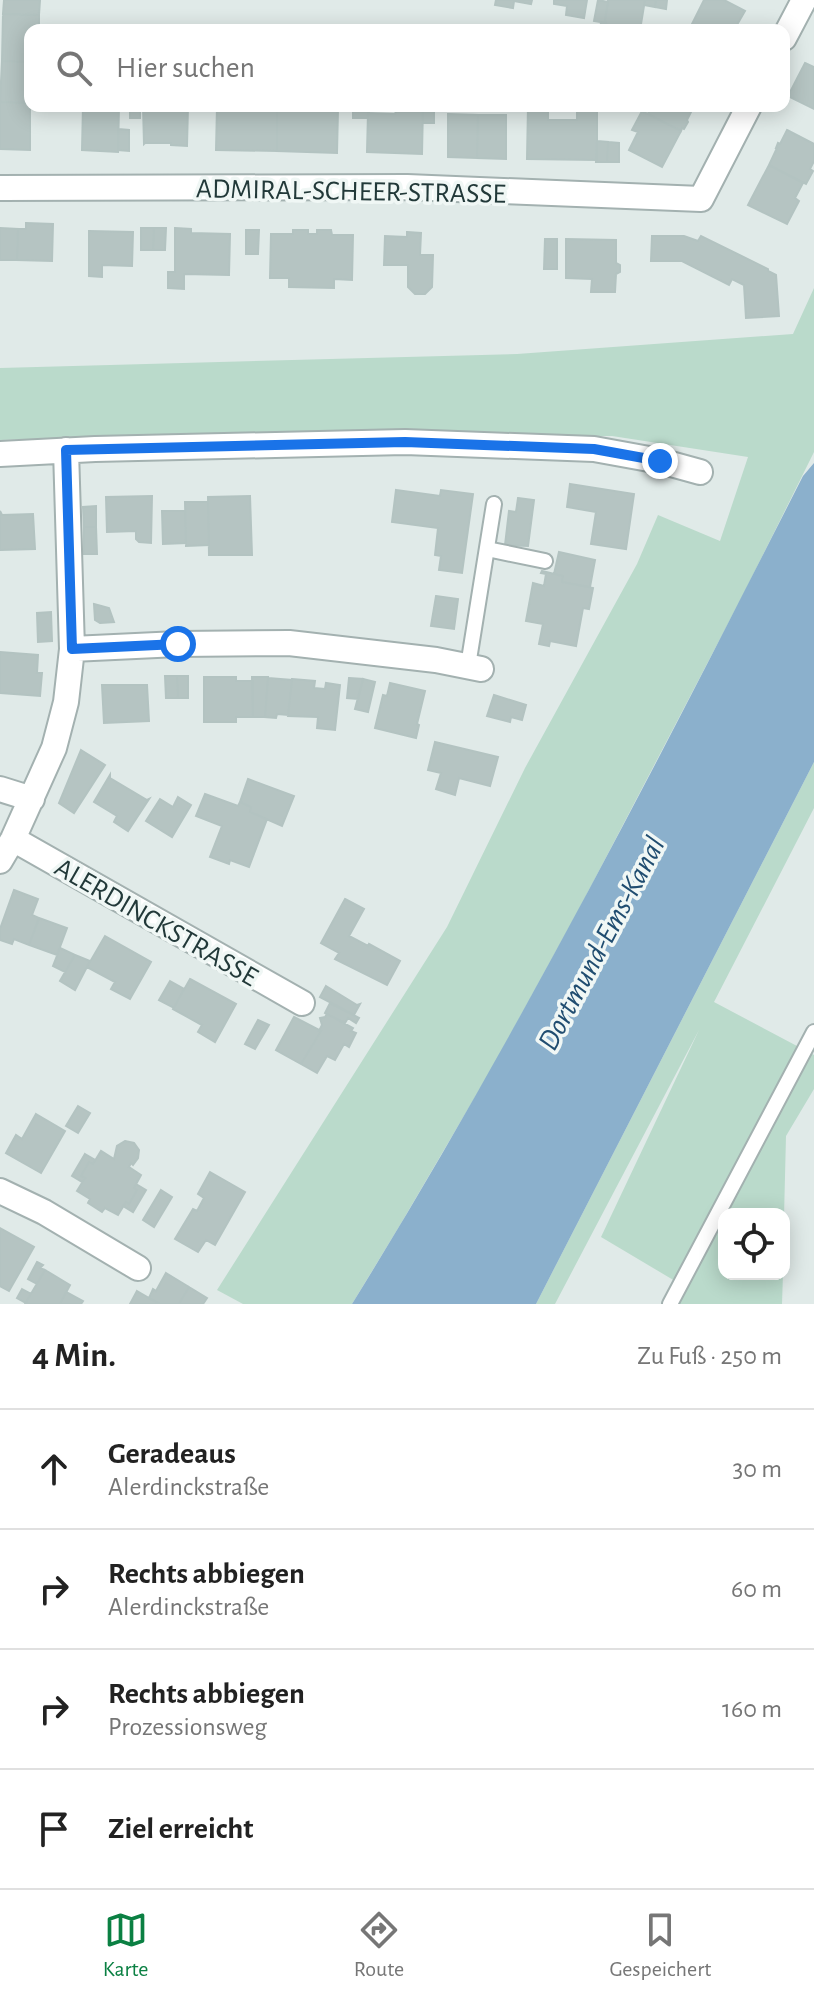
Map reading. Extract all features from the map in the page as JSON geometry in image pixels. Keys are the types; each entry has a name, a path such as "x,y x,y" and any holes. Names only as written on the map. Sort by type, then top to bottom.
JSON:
{"street":[{"path":"790,27 804,0"},
{"name":"ADMIRAL-SCHEER-STRASSE","path":"0,188 407,187 701,199 746,112"},
{"path":"0,454 405,442 594,449 700,472"},
{"path":"0,861 54,748 66,702 72,649 66,450"},
{"path":"72,649 289,643 436,660 474,668"},
{"path":"0,789 32,799"},
{"name":"ALERDINCKSTRASSE","path":"13,839 302,1003"},
{"path":"0,1191 44,1212 138,1268"}],"lane":[{"path":"474,668 494,504"},
{"path":"487,549 545,561"},
{"path":"670,1304 814,1032"}],"green space":[{"path":"814,288 814,452 578,911 492,1068 400,1225 352,1304 243,1304 217,1290 447,927 525,768 637,564 658,515 720,541 748,457 612,436 242,435 0,440 0,368 517,354 793,334"},
{"path":"814,762 814,808 714,1002 814,1055 814,1089 786,1136 784,1208 718,1208 718,1280 783,1280 782,1304 677,1304 675,1281 601,1237 699,1030 555,1304 536,1304"}],"water":[{"name":"Dortmund-Ems-Kanal","path":"814,463 814,762 536,1304 352,1304 530,999 803,476"}],"building":[{"path":"4,0 40,0 39,15 3,14"},
{"path":"496,0 532,0 531,4 514,1 513,8 495,5"},
{"path":"554,0 587,0 584,18 566,15 567,6 554,4"},
{"path":"598,0 608,2 606,23 594,21"},
{"path":"608,0 645,0 641,24 601,24 606,23"},
{"path":"645,0 656,0 655,7 644,5"},
{"path":"656,0 667,0 666,9 655,7"},
{"path":"704,0 724,0 745,11 737,24 692,24"},
{"path":"3,14 39,15 39,24 24,24 24,62 2,61"},
{"path":"2,61 24,62 24,103 0,102"},
{"path":"805,63 814,67 814,109 790,97"},
{"path":"0,102 24,103 24,112 30,112 30,150 0,149"},
{"path":"83,112 119,112 118,152 82,150"},
{"path":"130,112 140,112 140,118 130,118"},
{"path":"143,112 188,112 187,146 144,144"},
{"path":"217,112 277,112 277,151 216,150"},
{"path":"277,112 338,112 337,153 277,151"},
{"path":"353,112 368,112 368,118 353,118"},
{"path":"423,112 422,154 367,152 368,113"},
{"path":"423,112 434,112 434,123 423,123"},
{"path":"528,112 548,112 548,120 577,120 577,112 597,112 597,160 527,159"},
{"path":"644,112 681,131 662,167 629,150 638,132 632,130"},
{"path":"649,112 691,112 681,131"},
{"path":"448,114 478,115 477,158 448,157"},
{"path":"478,115 506,115 506,159 477,158"},
{"path":"118,129 129,130 129,151 118,150"},
{"path":"787,130 814,144 814,161 810,169 813,171 806,184 769,165"},
{"path":"597,141 608,142 607,162 596,162"},
{"path":"608,142 619,143 619,162 607,162"},
{"path":"769,165 803,183 795,198 799,201 787,224 748,205"},
{"path":"26,223 53,224 52,261 17,260 18,229 26,229"},
{"path":"0,228 18,229 17,260 0,260"},
{"path":"141,228 154,228 153,250 141,250"},
{"path":"154,228 166,228 165,250 153,250"},
{"path":"175,228 191,229 191,233 230,234 229,275 184,274 184,289 168,288 168,272 175,272"},
{"path":"246,230 259,230 258,254 246,254"},
{"path":"293,230 308,230 308,234 317,234 317,230 331,230 332,235 353,235 352,280 334,279 334,288 289,287 289,278 270,278 271,234 293,234"},
{"path":"89,231 133,232 132,266 102,265 102,277 89,276"},
{"path":"407,232 421,233 420,255 433,255 432,287 425,294 415,294 408,287 408,265 384,265 385,236 407,237"},
{"path":"652,236 684,236 698,241 701,236 768,269 776,275 779,316 746,318 744,285 732,279 729,285 682,261 651,261"},
{"path":"545,239 557,239 557,269 544,269"},
{"path":"566,239 616,240 616,263 620,265 620,272 616,274 615,292 591,292 592,279 566,278"},
{"path":"570,484 634,494 626,549 591,544 596,512 567,507"},
{"path":"396,490 440,496 441,490 473,494 462,573 439,570 441,556 435,555 438,528 392,522"},
{"path":"152,496 151,543 139,542 136,531 107,532 106,497"},
{"path":"250,496 252,555 209,555 208,497"},
{"path":"518,498 534,500 528,546 505,545 509,511 516,512"},
{"path":"185,502 208,502 209,545 186,546"},
{"path":"96,506 96,527 84,527 83,507"},
{"path":"0,511 2,515 33,514 35,549 0,550"},
{"path":"162,511 185,511 186,543 163,544"},
{"path":"84,527 96,527 97,554 84,554"},
{"path":"559,552 595,560 590,587 562,582 563,576 554,574"},
{"path":"542,571 563,576 562,582 593,588 589,609 583,608 576,646 550,641 549,646 539,644 543,624 526,621 533,583 544,586 546,574"},
{"path":"436,596 458,599 454,629 431,626"},
{"path":"94,604 109,608 114,622 100,623 95,620"},
{"path":"51,612 52,641 38,642 37,613"},
{"path":"0,652 38,655 37,673 42,673 40,696 0,693"},
{"path":"165,676 177,676 178,698 166,698"},
{"path":"177,676 188,676 188,698 178,698"},
{"path":"204,677 236,677 236,681 253,681 253,717 236,717 236,722 204,722"},
{"path":"252,677 268,677 265,717 253,717"},
{"path":"268,678 292,680 288,715 265,717"},
{"path":"349,678 363,679 358,699 347,698"},
{"path":"292,679 315,681 314,688 325,689 326,683 340,685 335,730 317,728 318,717 288,716"},
{"path":"363,679 375,682 368,712 355,709"},
{"path":"390,683 425,691 416,738 375,728 383,695 387,696"},
{"path":"102,685 147,685 149,721 104,723"},
{"path":"494,695 526,705 522,720 511,717 510,722 487,716"},
{"path":"435,742 498,757 490,786 459,778 455,795 436,789 441,773 428,770"},
{"path":"81,750 105,765 74,813 59,803"},
{"path":"110,775 110,778 149,799 128,831 114,822 117,816 94,802"},
{"path":"248,779 294,796 282,826 250,812 251,807 240,802"},
{"path":"205,794 238,806 240,802 251,807 250,812 267,819 249,867 210,857 222,826 196,816"},
{"path":"178,797 191,805 172,837 146,821 160,799 173,807"},
{"path":"14,890 38,899 32,915 39,918 29,945 14,939 12,944 0,940 0,929"},
{"path":"345,899 364,909 349,936 400,961 387,985 335,959 339,953 321,943"},
{"path":"39,918 67,928 57,955 29,945"},
{"path":"105,936 151,962 130,999 111,989 115,982 87,967"},
{"path":"60,948 75,955 65,972 53,966"},
{"path":"75,955 90,961 75,990 60,981"},
{"path":"190,979 236,1004 215,1042 198,1032 202,1025 173,1009"},
{"path":"170,981 184,989 174,1008 159,1000"},
{"path":"326,986 360,1004 354,1015 320,997"},
{"path":"330,1003 359,1018 356,1023 348,1018 345,1023 325,1013"},
{"path":"327,1014 353,1028 351,1031 356,1033 349,1047 344,1044 335,1060 327,1056 317,1073 301,1064 321,1031 320,1018"},
{"path":"294,1017 321,1031 301,1064 276,1050"},
{"path":"258,1020 269,1025 255,1049 245,1044"},
{"path":"78,1106 90,1113 78,1133 66,1126"},
{"path":"36,1114 65,1131 41,1173 6,1153 16,1135 22,1139"},
{"path":"125,1141 134,1143 139,1150 138,1158 129,1167 141,1175 134,1188 137,1190 118,1215 105,1208 102,1212 77,1191 85,1178 81,1176 89,1162 93,1164 101,1151 114,1159 117,1146"},
{"path":"85,1154 95,1160 93,1164 89,1162 81,1176 85,1178 82,1182 72,1176"},
{"path":"210,1172 245,1192 215,1245 206,1240 198,1252 175,1239 193,1209 197,1211 204,1198 198,1194"},
{"path":"136,1184 146,1190 133,1212 123,1206 126,1202 129,1204 137,1190 134,1188"},
{"path":"161,1190 172,1197 154,1227 143,1220"},
{"path":"0,1228 34,1247 9,1291 0,1286"},
{"path":"37,1262 45,1270 37,1284 28,1279"},
{"path":"45,1270 70,1285 60,1304 25,1304"},
{"path":"166,1273 189,1287 179,1304 160,1304 149,1298"},
{"path":"189,1287 207,1298 203,1304 179,1304"},
{"path":"22,1289 31,1294 26,1303 17,1298"},
{"path":"137,1291 149,1298 160,1304 130,1304"},
{"path":"66,1292 83,1301 81,1304 60,1304"}],"route":[{"path":"178,644 72,649 66,450 405,442 594,449 660,461"}]}
